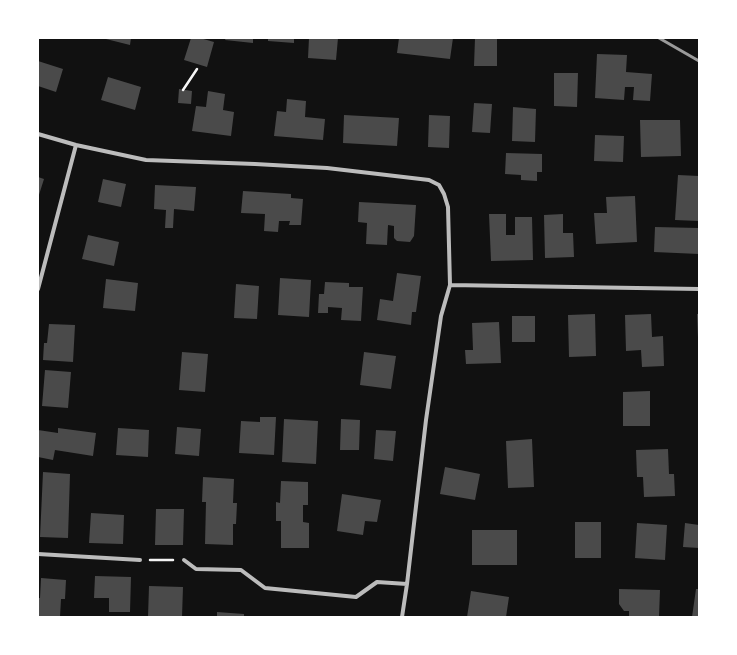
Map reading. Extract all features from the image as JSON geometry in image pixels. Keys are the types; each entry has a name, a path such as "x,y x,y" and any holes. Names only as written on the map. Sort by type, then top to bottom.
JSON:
{"street":[{"path":"38,134 76,145 146,160 329,168 429,180 439,185 444,194 448,208 450,285 441,316 427,413 402,617"},
{"path":"38,289 76,145"},
{"path":"450,285 699,289"},
{"path":"38,554 140,560"},
{"path":"184,560 196,569 241,570 265,588 356,597 377,582 407,584"}],"path":[{"path":"183,90 197,69"},
{"path":"140,560 184,560"}],"building":[{"path":"102,38 131,38 130,45"},
{"path":"191,38 200,38 214,42 207,67 184,60"},
{"path":"226,38 253,38 253,43 225,40"},
{"path":"268,38 294,38 294,43 268,41"},
{"path":"309,38 338,38 336,60 308,58"},
{"path":"399,38 453,38 450,59 397,53"},
{"path":"475,38 497,38 497,66 474,66"},
{"path":"597,54 627,55 626,72 652,74 650,101 633,100 634,87 625,87 624,100 595,98"},
{"path":"38,61 63,69 56,92 38,86"},
{"path":"554,73 578,73 577,107 554,106"},
{"path":"108,77 141,87 135,110 101,100"},
{"path":"179,89 192,91 191,104 178,103"},
{"path":"208,91 225,94 223,110 234,112 231,136 192,131 196,106 206,107"},
{"path":"287,99 306,101 305,117 325,119 323,140 274,136 277,111 286,112"},
{"path":"474,103 492,104 490,133 472,132"},
{"path":"513,107 536,109 535,142 512,141"},
{"path":"344,115 399,118 397,146 343,143"},
{"path":"429,115 450,116 449,148 428,147"},
{"path":"640,120 680,120 681,156 641,157"},
{"path":"595,135 624,136 623,162 594,161"},
{"path":"506,153 542,154 542,172 537,172 537,181 521,180 521,175 505,174"},
{"path":"678,175 699,176 699,221 675,220"},
{"path":"38,177 44,179 38,198"},
{"path":"103,179 126,184 121,207 98,202"},
{"path":"155,185 196,187 194,211 174,209 173,228 165,228 166,210 154,209"},
{"path":"243,191 291,194 291,198 303,199 301,225 289,225 290,221 279,221 278,232 264,231 265,214 241,213"},
{"path":"635,196 637,242 596,244 594,213 607,213 606,197"},
{"path":"359,202 416,205 414,236 410,242 397,241 394,238 394,226 388,225 387,245 366,244 367,223 358,222"},
{"path":"489,214 506,214 506,235 515,235 515,217 532,217 533,260 491,261"},
{"path":"563,214 563,233 573,233 574,257 545,258 544,215"},
{"path":"655,227 699,228 699,254 654,252"},
{"path":"88,235 119,242 114,266 82,259"},
{"path":"397,273 421,276 416,312 412,312 411,325 377,320 380,299 393,301"},
{"path":"280,278 311,280 309,317 278,315"},
{"path":"106,279 138,283 135,311 103,308"},
{"path":"325,282 349,283 349,287 363,287 361,321 341,320 342,308 328,307 328,313 318,313 319,294 324,294"},
{"path":"236,284 259,286 257,319 234,318"},
{"path":"595,314 596,356 569,357 568,315"},
{"path":"651,314 652,337 663,336 664,366 642,367 641,350 626,351 625,315"},
{"path":"697,314 699,314 699,338 698,338"},
{"path":"512,316 535,316 535,342 512,342"},
{"path":"499,322 501,363 466,364 465,350 473,350 472,323"},
{"path":"49,324 75,325 73,362 43,360 44,343 47,343"},
{"path":"182,352 208,354 205,392 179,390"},
{"path":"364,352 396,356 391,389 360,385"},
{"path":"45,370 71,372 68,408 42,406"},
{"path":"650,391 650,426 623,426 623,392"},
{"path":"260,417 276,417 274,455 239,453 241,421 260,422"},
{"path":"284,419 318,421 316,464 282,462"},
{"path":"341,419 360,420 359,450 340,450"},
{"path":"177,427 201,429 199,456 175,454"},
{"path":"58,428 96,433 93,456 55,450 53,460 38,457 38,430 58,433"},
{"path":"118,428 149,430 148,457 116,455"},
{"path":"376,430 396,431 393,461 374,459"},
{"path":"532,439 534,487 508,488 506,441"},
{"path":"668,449 669,474 674,474 675,496 644,497 643,477 637,477 636,450"},
{"path":"445,467 480,474 475,500 440,494"},
{"path":"43,472 70,474 68,538 40,537"},
{"path":"203,477 234,479 233,503 237,503 236,524 233,524 233,545 205,544 206,502 202,502"},
{"path":"281,481 308,482 308,505 303,505 303,522 309,523 309,548 281,548 281,521 276,521 276,502 280,503"},
{"path":"342,494 381,500 377,522 365,521 363,535 337,531"},
{"path":"156,509 184,509 183,545 155,545"},
{"path":"91,513 124,515 123,544 89,543"},
{"path":"575,522 601,522 601,558 575,558"},
{"path":"637,523 667,525 665,560 635,558"},
{"path":"685,523 699,525 699,548 683,547"},
{"path":"472,530 517,530 517,565 472,565"},
{"path":"95,576 131,577 130,612 109,612 109,598 94,598"},
{"path":"41,578 66,580 65,599 61,599 60,617 38,617 38,598 40,598"},
{"path":"149,586 183,587 182,617 148,617"},
{"path":"619,589 660,590 659,617 629,617 629,611 624,611 619,604"},
{"path":"696,589 699,589 699,617 692,617"},
{"path":"471,591 509,597 506,617 467,617"},
{"path":"217,612 244,614 244,617 217,617"}],"railway":[{"path":"659,38 699,61"}]}
